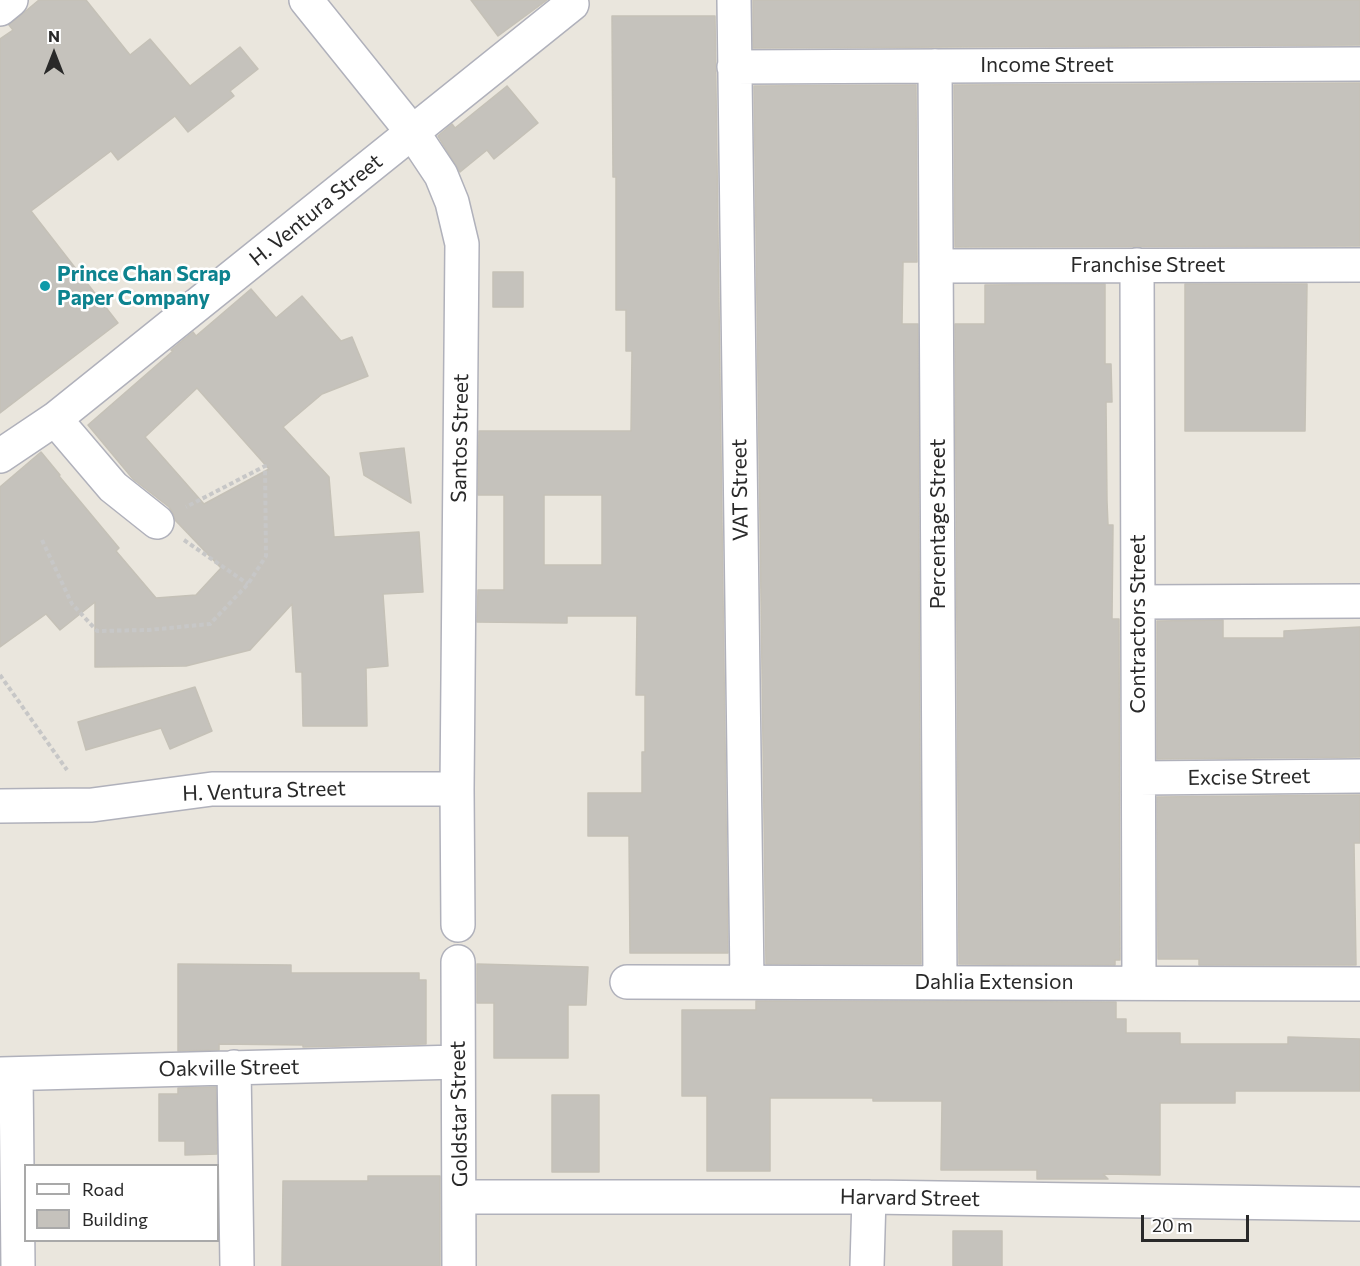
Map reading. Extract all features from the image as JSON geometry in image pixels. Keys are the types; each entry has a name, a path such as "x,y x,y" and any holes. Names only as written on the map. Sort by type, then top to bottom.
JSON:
{"street":[{"path":"0,9 11,0"},
{"name":"Santos Street","path":"306,0 413,134 441,175 452,202 462,244 456,789 458,925"},
{"name":"VAT Street","path":"734,0 747,981"},
{"name":"H. Ventura Street","path":"0,456 55,418 413,134 572,4"},
{"name":"Income Street","path":"734,67 1360,64"},
{"name":"Percentage Street","path":"935,66 940,981"},
{"name":"Contractors Street","path":"1137,265 1138,982"},
{"name":"Franchise Street","path":"936,266 1360,265"},
{"path":"55,418 113,487 158,522"},
{"path":"1138,602 1360,601"},
{"name":"Excise Street","path":"1138,778 1360,776"},
{"name":"H. Ventura Street","path":"0,806 92,806 212,789 456,789"},
{"name":"Goldstar Street","path":"458,962 459,1266"},
{"name":"Dahlia Extension","path":"627,981 1360,984"},
{"name":"Oakville Street","path":"8,1074 458,1062"},
{"path":"234,1067 237,1266"},
{"path":"8,1074 18,1266"},
{"name":"Harvard Street","path":"459,1197 869,1197 1360,1204"},
{"path":"867,1266 869,1197"}],"path":[{"path":"42,540 72,604 97,631 148,630 210,624 248,584 266,556 265,466 158,522 248,584"},
{"path":"0,675 92,806"}],"building":[{"path":"39,0 86,0 130,55 150,39 190,86 240,47 258,69 230,91 234,96 188,132 175,116 118,160 111,151 31,211 118,323 0,413 0,39 13,30 9,25"},
{"path":"471,0 547,0 498,36"},
{"path":"753,0 1360,0 1360,45 753,48"},
{"path":"612,16 715,16 728,953 630,953 629,836 588,836 588,793 642,793 645,695 636,695 637,616 567,616 567,623 477,622 478,590 504,590 504,495 478,495 479,431 631,431 632,351 626,351 626,310 616,310 616,177 613,177","holes":["544,495 602,495 602,565 544,565"]},
{"path":"1360,83 1360,246 955,247 954,85"},
{"path":"916,85 917,262 903,262 902,324 918,324 921,964 766,964 754,86"},
{"path":"507,86 538,123 494,159 487,150 460,172 438,136 452,124 455,128"},
{"path":"493,272 523,272 523,307 493,307"},
{"path":"1105,284 1105,364 1111,364 1112,402 1106,402 1108,525 1113,525 1112,619 1119,619 1120,960 1115,960 1115,965 959,964 955,324 985,324 985,285"},
{"path":"1185,284 1307,284 1305,431 1185,431"},
{"path":"251,289 276,318 302,296 341,341 352,337 368,376 322,394 283,427 329,477 334,537 419,532 423,592 383,594 388,666 366,668 367,726 303,726 302,672 296,672 292,604 250,650 186,666 95,667 95,602 60,630 46,614 0,647 0,487 41,452 119,548 116,551 156,598 196,595 221,568 175,520 169,507 133,479 88,425 173,351 171,350 193,332 196,336","holes":["197,388 269,469 204,504 145,437"]},
{"path":"404,448 411,503 364,475 360,453"},
{"path":"1223,620 1223,638 1284,638 1284,631 1360,627 1360,757 1157,759 1157,621"},
{"path":"195,687 212,731 170,749 161,728 86,750 78,722"},
{"path":"1360,795 1360,843 1354,843 1356,965 1199,965 1199,959 1158,959 1157,797"},
{"path":"178,964 291,965 291,973 419,973 419,980 426,980 426,1044 303,1047 303,1045 219,1044 219,1050 178,1051"},
{"path":"477,964 588,967 586,1005 568,1005 568,1058 494,1058 494,1003 477,1003"},
{"path":"756,1001 1116,1002 1116,1019 1126,1019 1126,1033 1180,1033 1180,1044 1288,1044 1288,1037 1360,1039 1360,1091 1235,1091 1235,1103 1160,1103 1160,1175 1103,1174 1108,1179 1037,1179 1037,1170 941,1170 942,1101 770,1098 770,1171 707,1171 707,1096 682,1096 682,1010 756,1010"},
{"path":"216,1087 217,1154 185,1155 185,1141 159,1141 159,1094 178,1094 178,1088"},
{"path":"552,1095 599,1095 599,1172 552,1172"},
{"path":"368,1176 440,1176 440,1266 282,1266 283,1181 368,1181"},
{"path":"953,1231 1002,1231 1002,1266 953,1266"}],"place":[{"name":"Prince Chan Scrap Paper Company","path":"45,286"}]}
